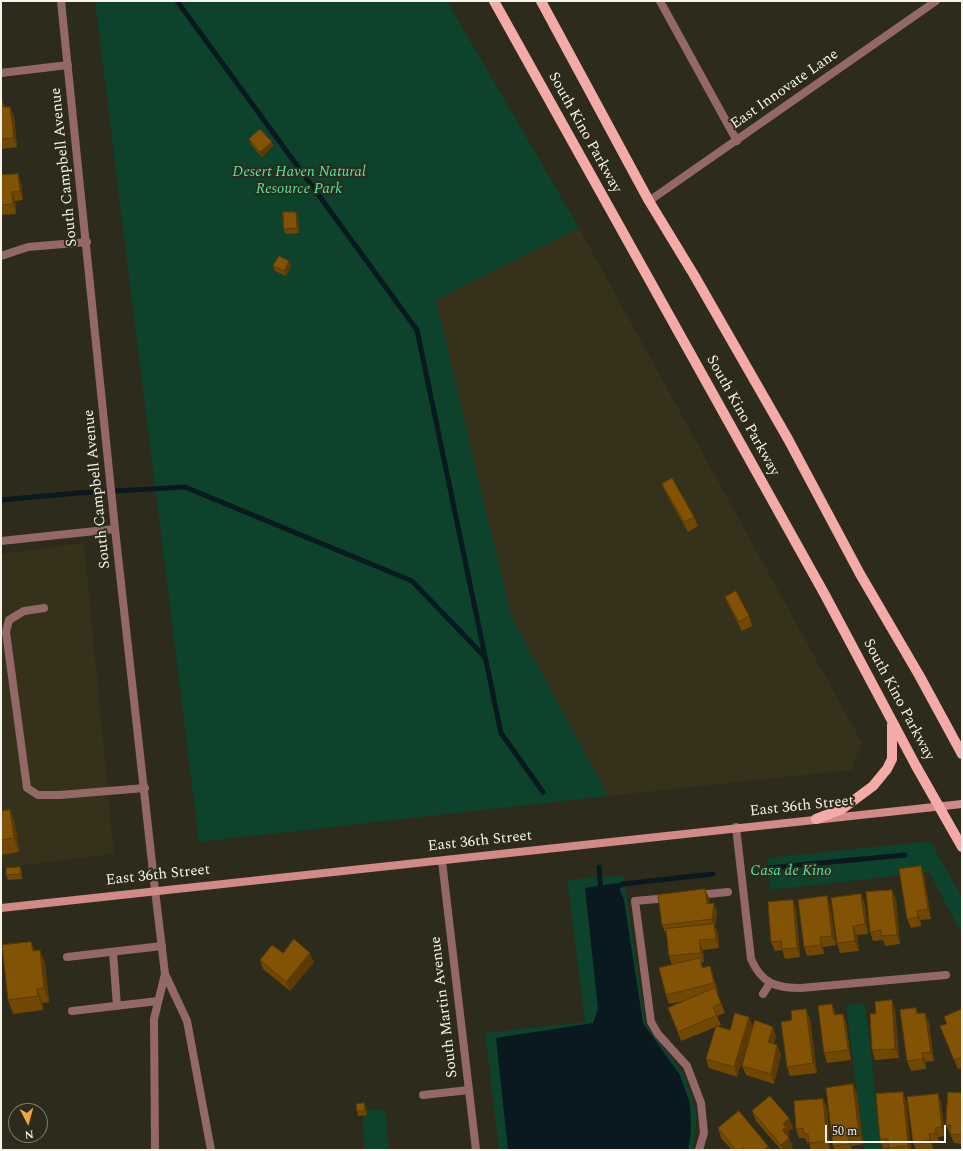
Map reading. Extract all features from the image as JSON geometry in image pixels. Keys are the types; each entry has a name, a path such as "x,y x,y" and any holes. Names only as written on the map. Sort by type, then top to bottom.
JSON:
{"main road":[{"name":"South Kino Parkway","path":"494,1 824,594 962,847"},
{"name":"South Kino Parkway","path":"541,1 649,201 694,275 788,438 860,574 919,675 962,754"},
{"path":"816,819 842,809 873,786 887,769 892,759 892,721"},
{"name":"East 36th Street","path":"1,908 155,890 442,861 736,827 962,804"}],"street":[{"name":"South Campbell Avenue","path":"61,1 87,242 115,529 165,974 187,1021 211,1150"},
{"path":"660,1 737,140"},
{"name":"East Innovate Lane","path":"649,201 936,1"},
{"path":"1,73 68,65"},
{"path":"1,256 28,247 87,242"},
{"path":"1,541 115,529"},
{"path":"44,608 24,611 8,620 6,632 27,788 38,795 60,795 145,788"},
{"path":"736,827 751,960 757,972 770,983 788,988 802,988 946,975"},
{"name":"South Martin Avenue","path":"442,861 476,1150"},
{"path":"690,896 728,892"},
{"path":"674,897 635,901 651,1022 658,1034 687,1066 701,1103 704,1133 699,1150"},
{"path":"67,958 162,946"},
{"path":"113,952 117,1006"},
{"name":"South Campbell Avenue","path":"155,1150 154,1019 165,974"},
{"path":"763,994 770,983"},
{"path":"72,1011 158,1001"},
{"path":"423,1095 469,1090"}],"shaded area":[{"path":"579,228 862,743 851,770 608,796 511,616 435,300"},
{"path":"84,543 114,854 1,868 1,554"},
{"path":"617,883 624,900 643,1023 680,1075 690,1103 691,1132 688,1150 508,1150 496,1038 593,1023 598,1009 585,888"}],"green space":[{"name":"Desert Haven Natural Resource Park","path":"95,1 447,1 579,228 436,300 511,616 608,796 199,842"},
{"name":"Casa de Kino","path":"930,841 962,897 962,934 929,872 770,890 767,858"},
{"path":"623,875 646,1025 685,1076 697,1114 693,1150 499,1150 485,1033 585,1022 567,880"},
{"path":"865,1003 882,1150 864,1150 846,1005"},
{"path":"385,1109 389,1150 365,1150 362,1111"}],"building":[{"path":"1,99 3,107 10,107 14,138 1,139"},
{"path":"260,129 272,142 260,152 249,139"},
{"path":"18,174 20,191 12,192 13,204 1,205 1,175"},
{"path":"283,212 296,212 297,228 284,229"},
{"path":"279,256 289,261 284,271 273,266"},
{"path":"672,478 694,517 684,522 662,484"},
{"path":"736,591 749,616 739,622 725,597"},
{"path":"10,810 14,838 1,840 1,811"},
{"path":"921,866 928,909 917,911 918,917 907,919 899,869"},
{"path":"20,867 21,874 6,875 6,868"},
{"path":"705,889 707,904 714,903 712,919 662,925 658,895"},
{"path":"892,890 897,935 881,936 881,930 870,932 866,892"},
{"path":"861,894 865,924 853,926 855,941 837,943 831,898"},
{"path":"827,896 832,936 820,937 821,945 804,947 798,900"},
{"path":"793,900 797,948 782,949 781,941 771,942 768,902"},
{"path":"714,924 716,939 699,940 701,953 669,956 666,929"},
{"path":"294,939 310,953 286,982 260,960 272,945 283,953"},
{"path":"31,942 33,951 40,950 44,988 37,989 38,996 8,1000 2,945"},
{"path":"700,958 702,968 710,966 714,983 666,995 659,968"},
{"path":"715,988 721,1003 713,1007 717,1015 678,1032 668,1008"},
{"path":"892,1000 895,1049 872,1050 870,1014 876,1014 875,1002"},
{"path":"832,1004 834,1015 843,1014 848,1050 824,1053 818,1006"},
{"path":"916,1008 916,1014 925,1013 931,1052 922,1053 923,1059 907,1061 900,1010"},
{"path":"806,1009 813,1063 787,1067 781,1022 792,1020 791,1011"},
{"path":"962,1009 962,1057 954,1060 940,1026 947,1024 944,1017"},
{"path":"735,1013 749,1017 734,1067 706,1059 716,1026 730,1030"},
{"path":"755,1020 773,1027 768,1042 777,1045 771,1074 742,1066"},
{"path":"853,1084 859,1135 849,1136 849,1144 833,1146 826,1088"},
{"path":"903,1092 908,1146 889,1148 888,1139 880,1139 876,1094"},
{"path":"948,1092 962,1093 962,1135 950,1134 951,1125 946,1125"},
{"path":"938,1094 942,1127 935,1128 936,1133 929,1134 930,1140 913,1142 907,1097"},
{"path":"770,1096 789,1118 783,1124 786,1127 782,1130 789,1138 781,1145 752,1111"},
{"path":"823,1099 827,1141 809,1143 808,1134 804,1134 803,1128 796,1129 794,1101"},
{"path":"364,1103 365,1111 357,1111 356,1104"},
{"path":"739,1111 768,1146 764,1150 745,1150 743,1148 736,1150 718,1128"}],"waterway":[{"path":"177,1 417,330 501,733 543,792"},
{"path":"1,500 78,493 185,487 412,581 485,657"},
{"path":"768,868 905,855"},
{"path":"599,867 601,891"},
{"path":"612,890 623,884 713,874"}]}
